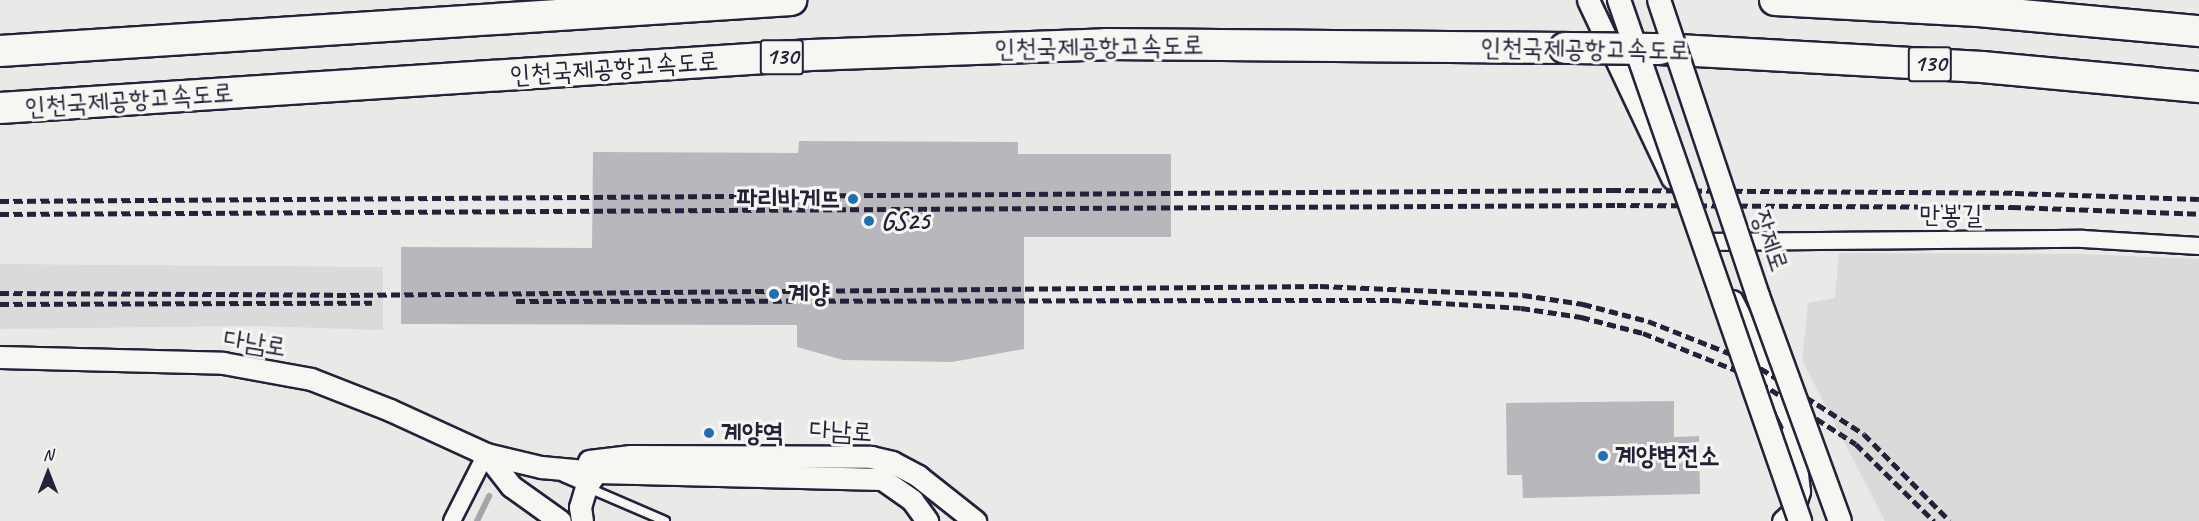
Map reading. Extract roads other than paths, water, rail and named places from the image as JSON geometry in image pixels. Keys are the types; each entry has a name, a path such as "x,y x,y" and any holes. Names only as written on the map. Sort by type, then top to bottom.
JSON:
{"highway":[{"name":"130","path":"0,51 791,0"},
{"name":"130","path":"1775,0 1978,11 2199,31"},
{"name":"인천국제공항고속도로","path":"0,108 810,55 1106,44 1660,49 1982,67 2199,87"}],"main road":[{"path":"1619,0 1800,521"},
{"name":"장제로","path":"1659,0 1758,296 1842,521"}],"street":[{"name":"장제로","path":"1588,0 1702,242 1842,521"},
{"name":"만봉길","path":"1702,242 2083,239 2199,246"},
{"name":"다남로","path":"0,357 223,363 311,379 390,410 486,454 591,479 882,478 912,500 927,521"},
{"path":"1783,521 1792,513 1799,492 1798,462 1789,417"},
{"path":"452,521 486,454"},
{"name":"다남로","path":"486,454 511,486 560,521"},
{"path":"582,521 580,507 591,479 631,456"},
{"name":"다남로","path":"541,467 631,456 871,458 892,462 918,476 975,521"}],"lane":[{"path":"591,479 661,519"},
{"path":"646,521 661,519"}],"waterway":[{"path":"477,521 489,496"}],"railway":[{"path":"0,201 1612,190 2015,193 2199,199"},
{"path":"0,214 1617,205 2012,207 2199,214"},
{"path":"0,293 337,295 1320,286 1523,295 1583,304 1648,321 1749,361 1864,434 1950,521"},
{"path":"516,301 1392,300 1521,308 1581,317 1643,333 1748,375 1856,444 1934,521"},
{"path":"0,304 372,303"}],"place":[{"name":"파리바게뜨","path":"853,199"},
{"name":"GS25","path":"869,221"},
{"name":"계양","path":"774,294"},
{"name":"계양역","path":"709,433"},
{"name":"계양변전소","path":"1603,456"}]}
